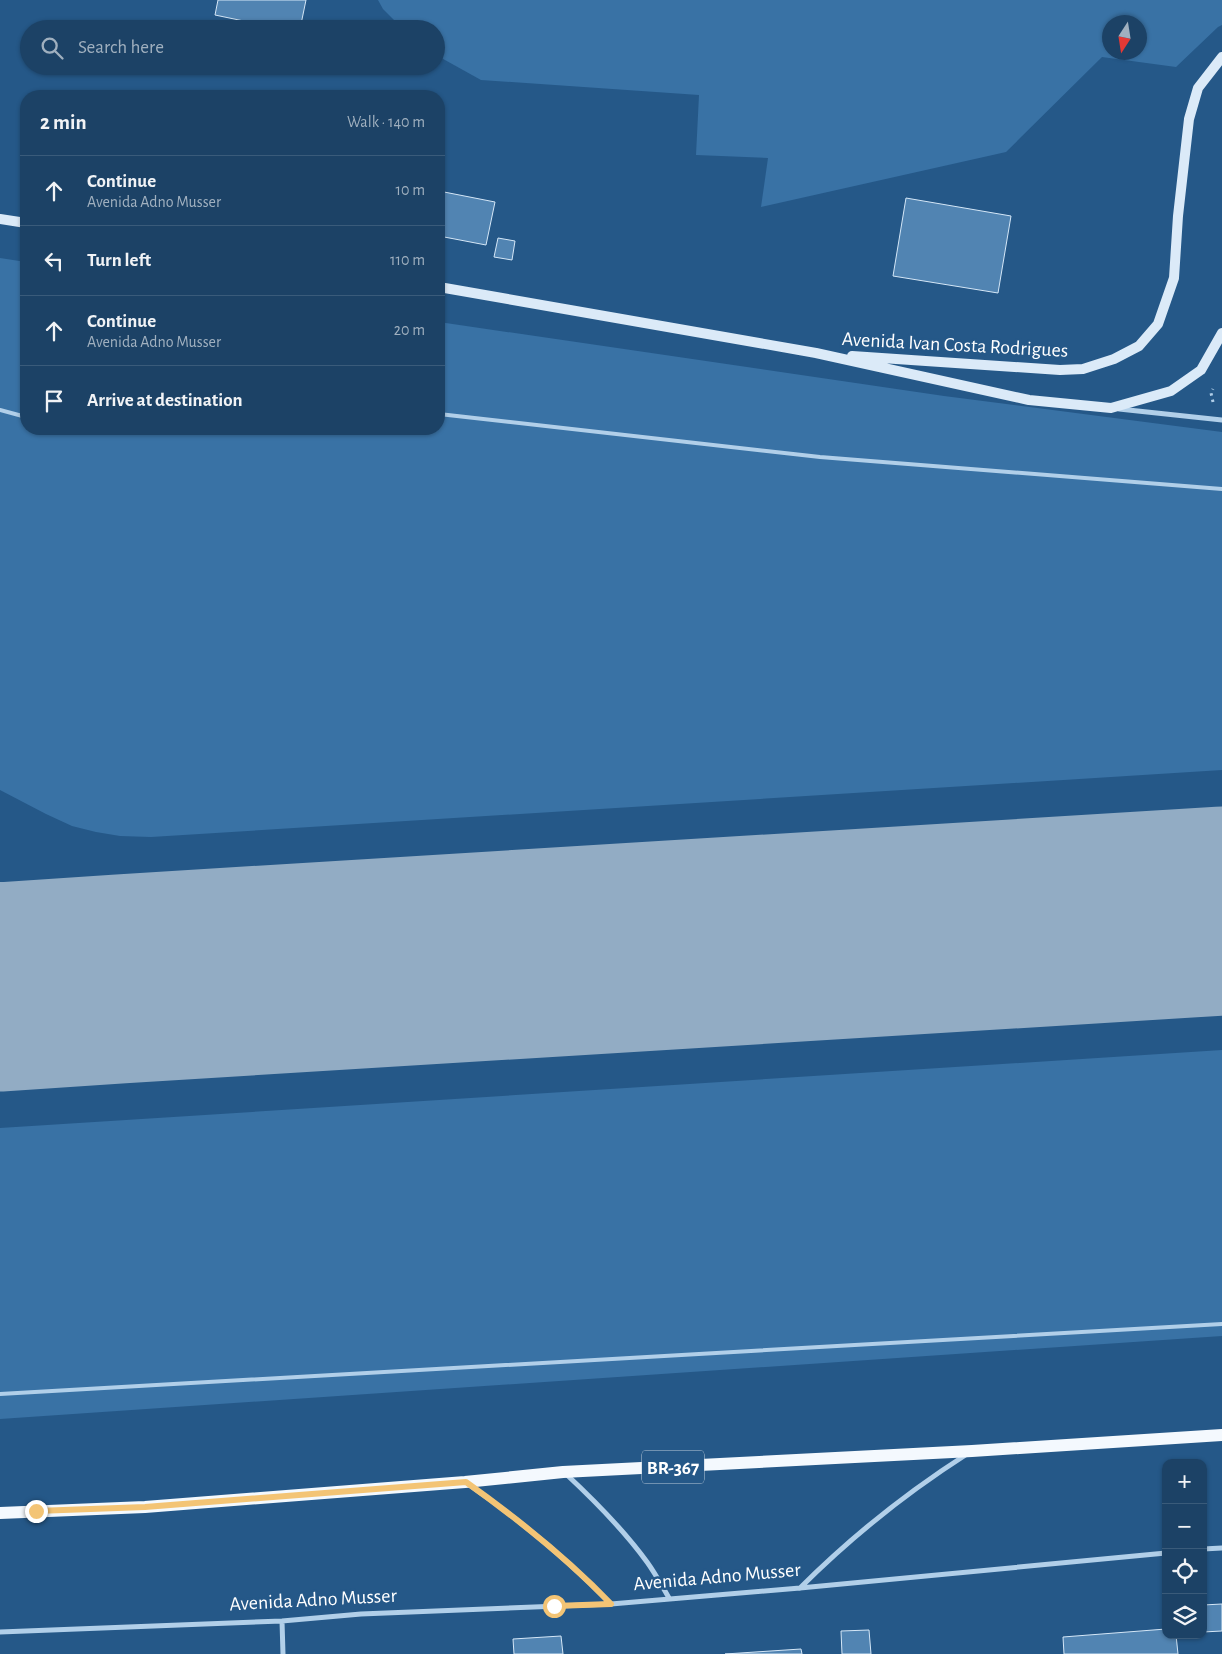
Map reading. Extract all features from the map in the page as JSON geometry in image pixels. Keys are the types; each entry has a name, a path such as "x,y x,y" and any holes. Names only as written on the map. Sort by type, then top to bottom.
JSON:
{"main road":[{"name":"Avenida Ivan Costa Rodrigues","path":"816,353 1060,370 1083,368 1114,359 1139,346 1158,324 1174,278 1178,216 1189,119 1198,88 1222,57"},
{"path":"0,219 20,222"},
{"name":"Avenida Ivan Costa Rodrigues","path":"445,288 816,353 1029,400 1111,408 1171,391 1201,370 1222,333"},
{"name":"BR-367","path":"0,1513 145,1507 466,1482 563,1472 972,1451 1222,1435"}],"street":[{"path":"1111,408 1222,420"},
{"path":"800,1588 826,1562 882,1514 972,1451"},
{"path":"563,1472 594,1500 622,1530 647,1563 669,1598"},
{"path":"466,1482 542,1539 578,1570 611,1604"},
{"path":"1207,1549 1222,1548"},
{"name":"Avenida Adno Musser","path":"0,1632 282,1621 361,1614 611,1604 1162,1553"},
{"path":"282,1621 283,1654"}],"lane":[{"path":"0,410 20,415"},
{"path":"445,415 820,457 1222,489"},
{"path":"0,1394 1222,1324"}],"path":[{"path":"1215,387 1211,393 1215,409"}],"shaded area":[{"path":"378,0 1222,0 1222,25 1176,67 1124,60 1147,60 1147,15 1102,15 1102,57 1006,152 761,207 768,158 696,155 699,95 481,80 445,60 445,20 394,20 383,9"},
{"path":"0,258 20,261 20,435 445,435 445,323 944,396 1222,432 1222,770 151,837 120,836 72,826 0,790"},
{"path":"1222,1050 1222,1336 0,1419 0,1128"}],"building":[{"path":"218,0 306,0 302,20 239,20 215,15"},
{"path":"445,192 495,202 486,245 445,237"},
{"path":"906,198 1011,216 998,293 893,276"},
{"path":"498,238 515,241 512,260 494,257"},
{"path":"1222,1604 1222,1631 1207,1632 1207,1605"},
{"path":"1162,1629 1162,1639 1176,1639 1178,1654 1064,1654 1063,1637"},
{"path":"869,1630 871,1654 842,1654 841,1631"},
{"path":"561,1636 563,1654 514,1654 513,1639"},
{"path":"801,1649 802,1654 725,1654"}],"taxiway":[{"path":"0,924 56,961 85,972 119,979"}],"runway":[{"path":"0,987 1222,911"}],"route":[{"path":"36,1511 145,1507 466,1482 542,1539 578,1570 611,1604 554,1606"}]}
